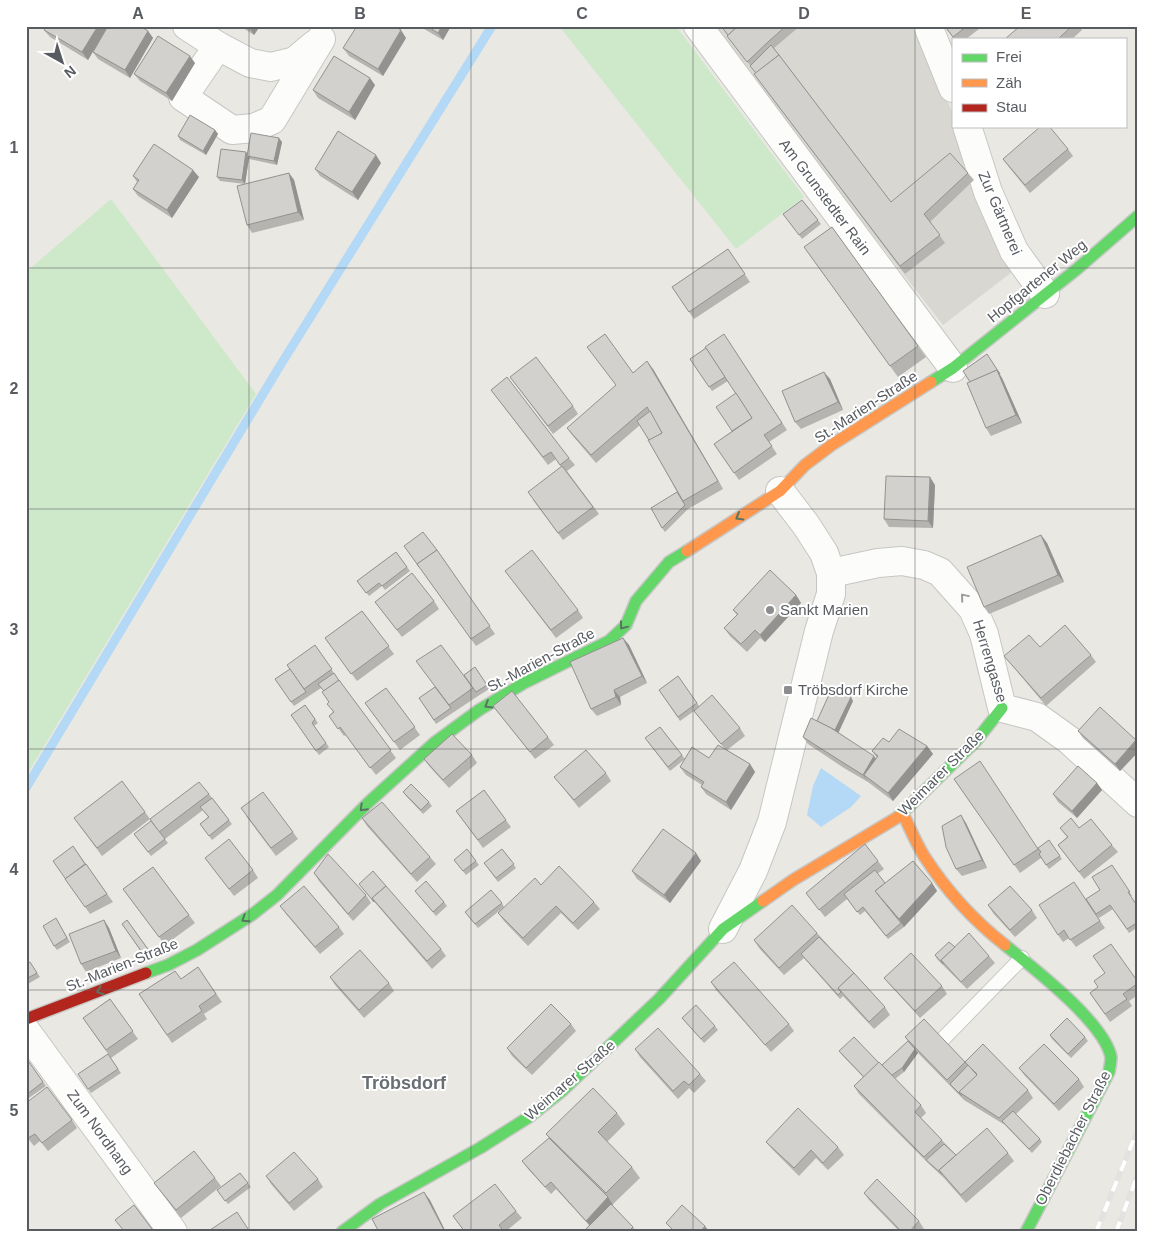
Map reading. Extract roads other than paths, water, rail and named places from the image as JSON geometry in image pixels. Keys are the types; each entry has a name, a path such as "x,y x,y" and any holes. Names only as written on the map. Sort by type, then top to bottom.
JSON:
{"street":[{"path":"187,26 218,46 250,63 271,67 295,60 325,32"},
{"name":"Am Grunstedter Rain","path":"698,26 953,368"},
{"path":"928,26 952,86"},
{"path":"218,46 183,97 232,130 254,128 272,120 325,32"},
{"name":"Zur Gärtnerei","path":"968,128 988,192 1014,251 1045,294"},
{"name":"Hopfgartener Weg","path":"953,368 1077,269 1138,216"},
{"name":"St.-Marien-Straße","path":"26,1019 168,965 197,950 253,914 277,895 369,802 434,743 479,710 524,683 609,641 626,625 636,601 669,562 780,491 805,465 833,444 953,368"},
{"name":"Weimarer Straße","path":"723,929 753,872 772,822 819,631 831,594 830,573 824,553 806,525 780,491"},
{"name":"Herrengasse","path":"830,573 878,563 902,561 924,565 940,572 973,609 984,634 1002,708 1037,717 1053,728 1069,740 1138,803"},
{"name":"Weimarer Straße","path":"342,1232 380,1204 505,1133 562,1091 659,999 723,929 793,880 903,814 976,741 1002,708"},
{"name":"Oberdiebacher Straße","path":"903,814 924,856 953,896 979,924 1053,984 1084,1015 1106,1044 1111,1058 1109,1072 1026,1232"},
{"name":"Zum Nordhang","path":"26,1031 173,1232"}],"lane":[{"path":"942,1040 1022,958"}],"water":[{"path":"821,768 861,796 851,807 821,827 807,815 813,786"}],"waterway":[{"path":"26,788 278,369 492,26"}],"railway":[{"path":"1096,1232 1138,1129"},
{"path":"1116,1232 1138,1174"}],"place":[{"name":"Sankt Marien","path":"770,610"},
{"name":"Tröbsdorf Kirche","path":"788,690"}],"district":[{"name":"Tröbsdorf","path":"404,1083"}]}
